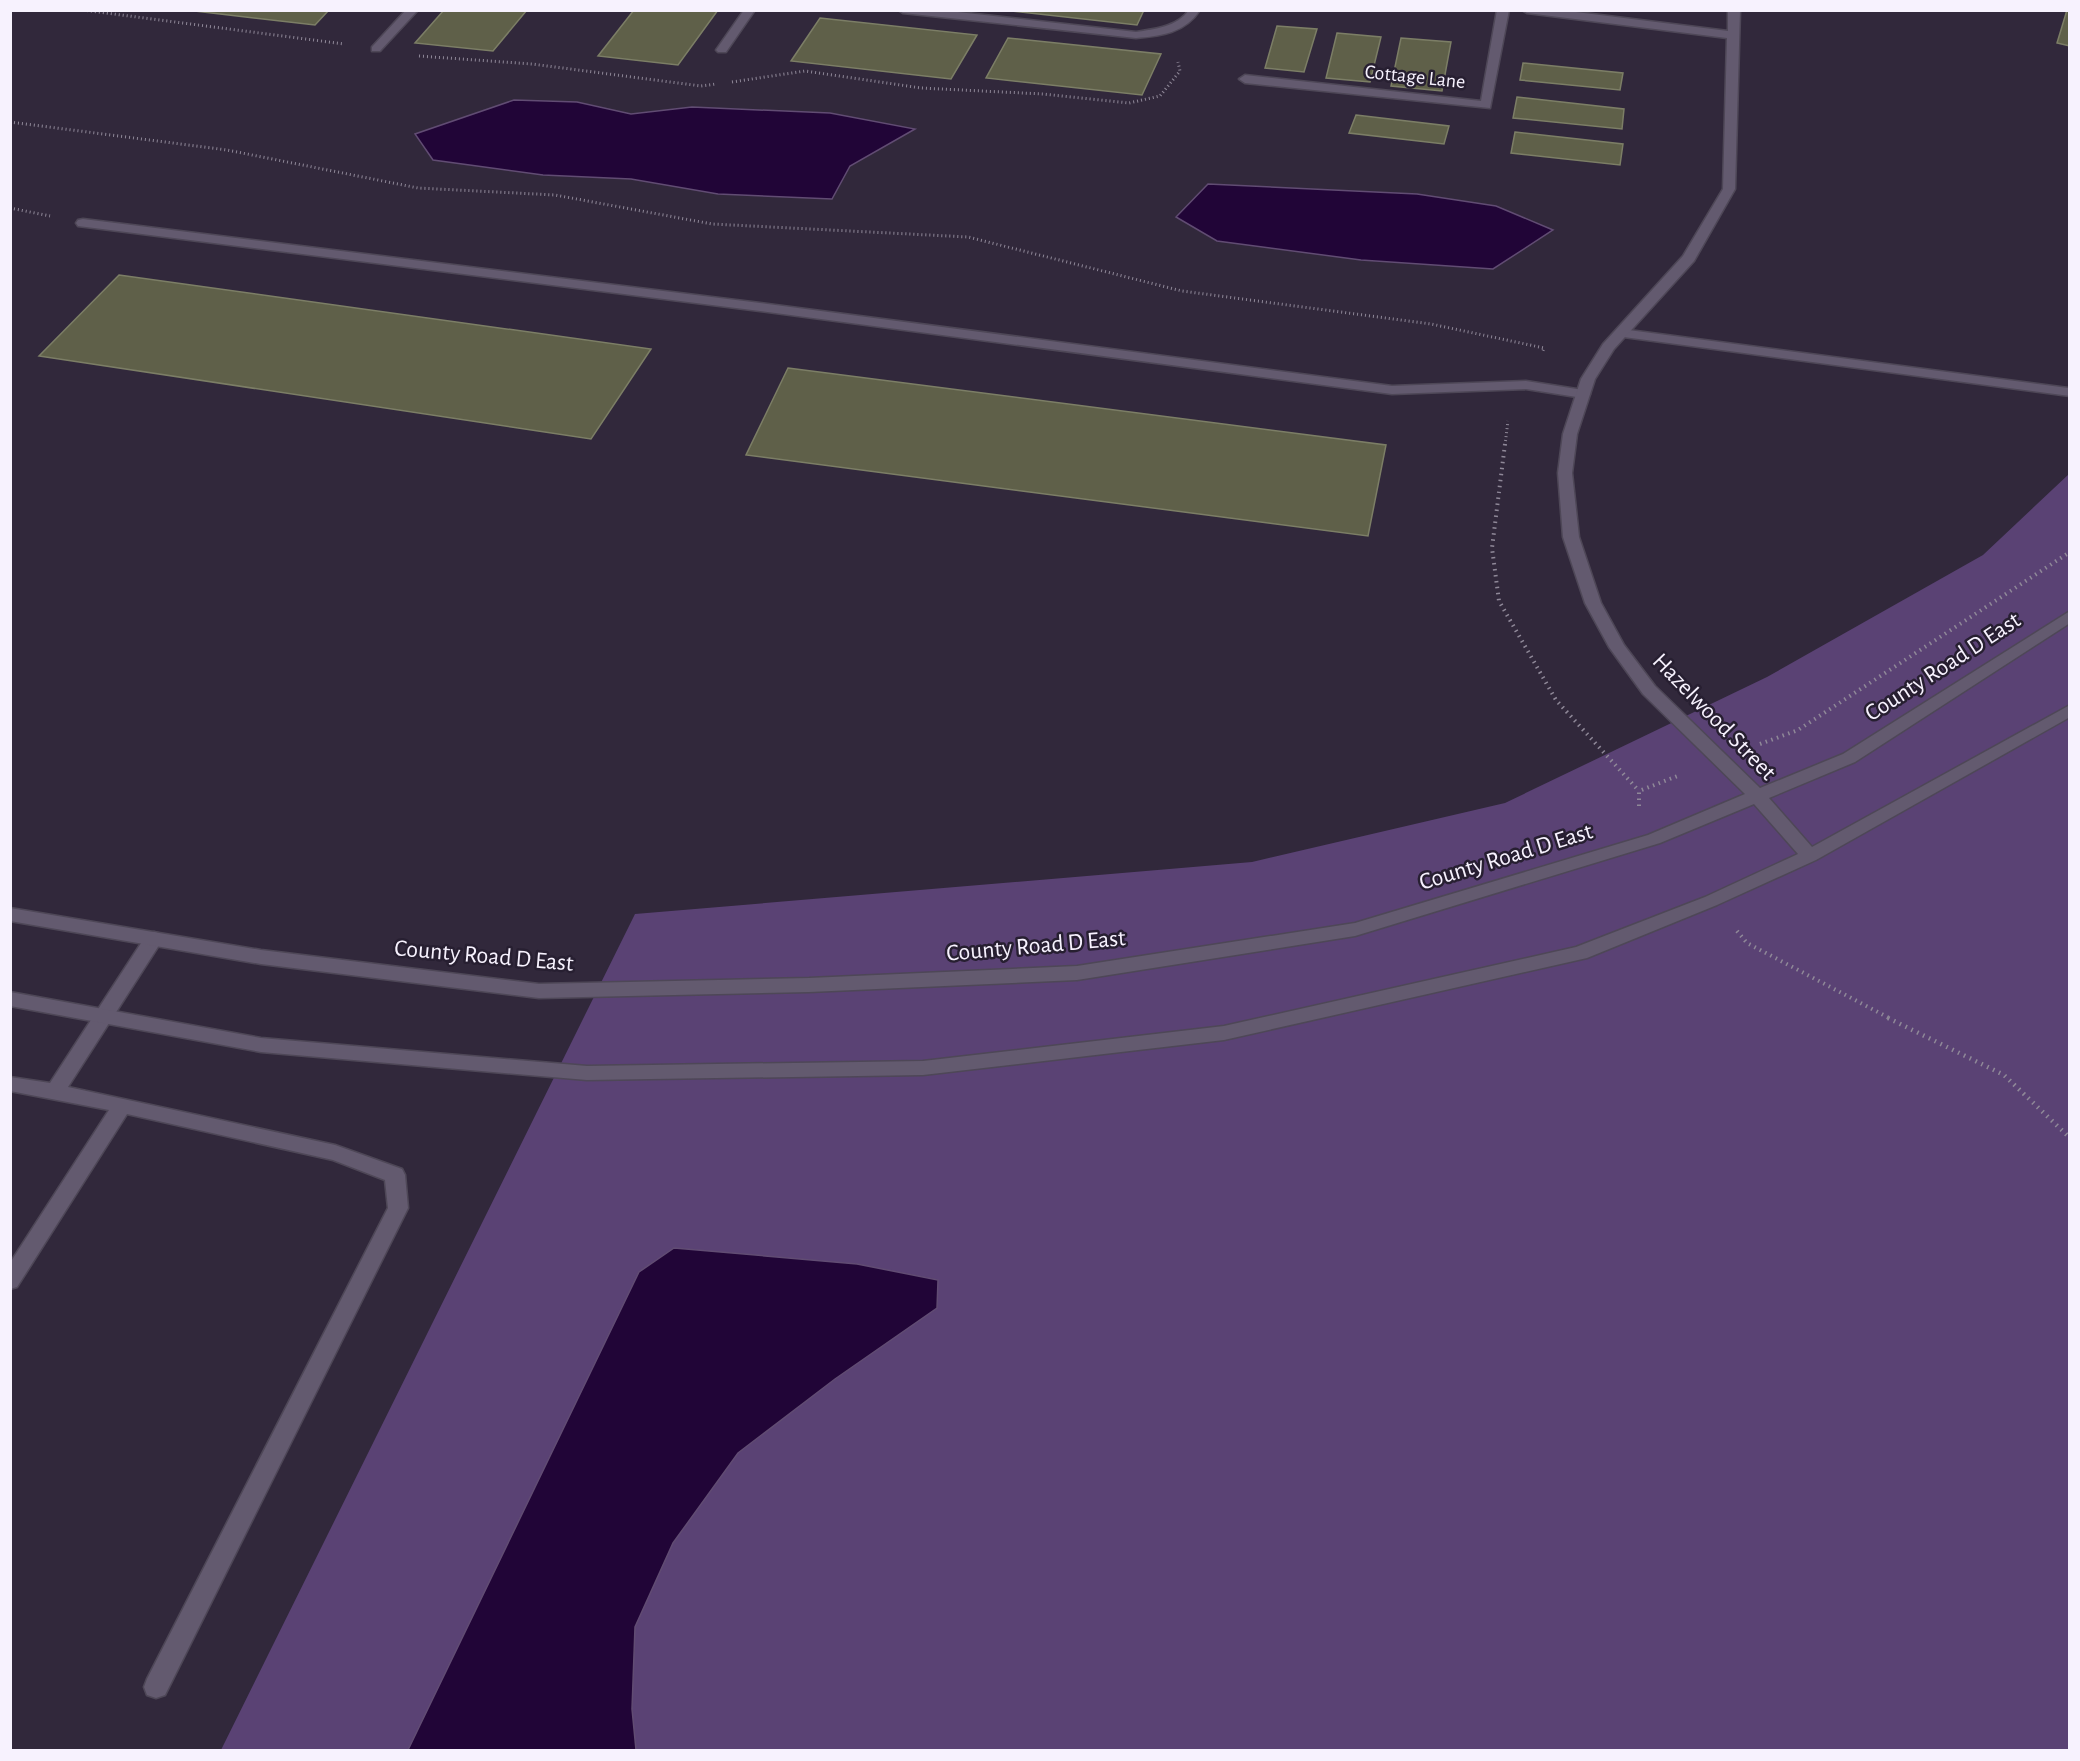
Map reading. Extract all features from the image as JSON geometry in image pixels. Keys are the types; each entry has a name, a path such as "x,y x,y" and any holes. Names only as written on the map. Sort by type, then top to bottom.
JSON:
{"street":[{"path":"376,49 413,10"},
{"path":"722,50 750,10"},
{"path":"903,10 1127,34 1162,31 1191,18 1194,10"},
{"name":"Cottage Lane","path":"1245,79 1486,105 1503,10"},
{"path":"1527,10 1733,35"},
{"name":"Hazelwood Street","path":"1734,10 1729,189 1689,258 1608,347 1588,379 1570,434 1565,473 1571,537 1593,603 1617,647 1649,690 1758,797 1810,856"},
{"path":"83,223 760,307 1392,390 1526,385 1583,394"},
{"path":"1621,333 2068,392"},
{"name":"County Road D East","path":"10,914 261,957 539,991 809,985 1077,973 1355,929 1654,839 1849,758 2070,616"},
{"path":"10,999 261,1045 586,1073 923,1068 1224,1033 1580,953 1711,902 1810,856 2070,710"},
{"path":"55,1091 154,939"},
{"path":"10,1084 55,1091 335,1153 395,1175 398,1208 156,1686"},
{"path":"10,1281 122,1106"}],"path":[{"path":"83,10 121,17 304,37 426,57 591,70 701,86 806,71 921,88 1043,94 1129,103 1160,96 1180,71 1174,50 1162,31"},
{"path":"10,208 83,223"}],"shaded area":[{"path":"514,100 577,102 631,114 692,107 830,113 915,129 850,166 832,199 718,194 631,179 543,175 433,160 415,134"},
{"path":"1208,184 1417,194 1496,206 1553,230 1493,269 1361,260 1217,241 1176,217"},
{"path":"2069,474 2069,1750 221,1750 635,914 1252,862 1505,803 1767,677 1983,555"},
{"path":"674,1248 857,1264 938,1280 937,1308 835,1379 738,1453 673,1543 635,1627 632,1709 636,1750 408,1750 639,1272"}],"building":[{"path":"186,10 329,10 315,25"},
{"path":"444,10 527,10 493,51 415,43"},
{"path":"634,10 718,10 678,65 598,56"},
{"path":"1003,10 1144,10 1137,25"},
{"path":"2067,10 2070,10 2070,46 2057,43"},
{"path":"820,18 977,35 951,79 791,61"},
{"path":"1277,26 1317,29 1304,72 1265,68"},
{"path":"1337,33 1381,37 1370,82 1326,78"},
{"path":"1008,38 1161,54 1142,95 986,78"},
{"path":"1401,38 1451,42 1442,91 1391,86"},
{"path":"1523,63 1623,73 1620,90 1520,80"},
{"path":"1517,97 1624,109 1622,129 1513,118"},
{"path":"1356,115 1449,126 1444,144 1349,133"},
{"path":"1515,132 1623,144 1620,165 1511,153"},
{"path":"119,275 651,349 591,439 39,356"},
{"path":"788,368 1386,445 1368,536 746,455"}]}
